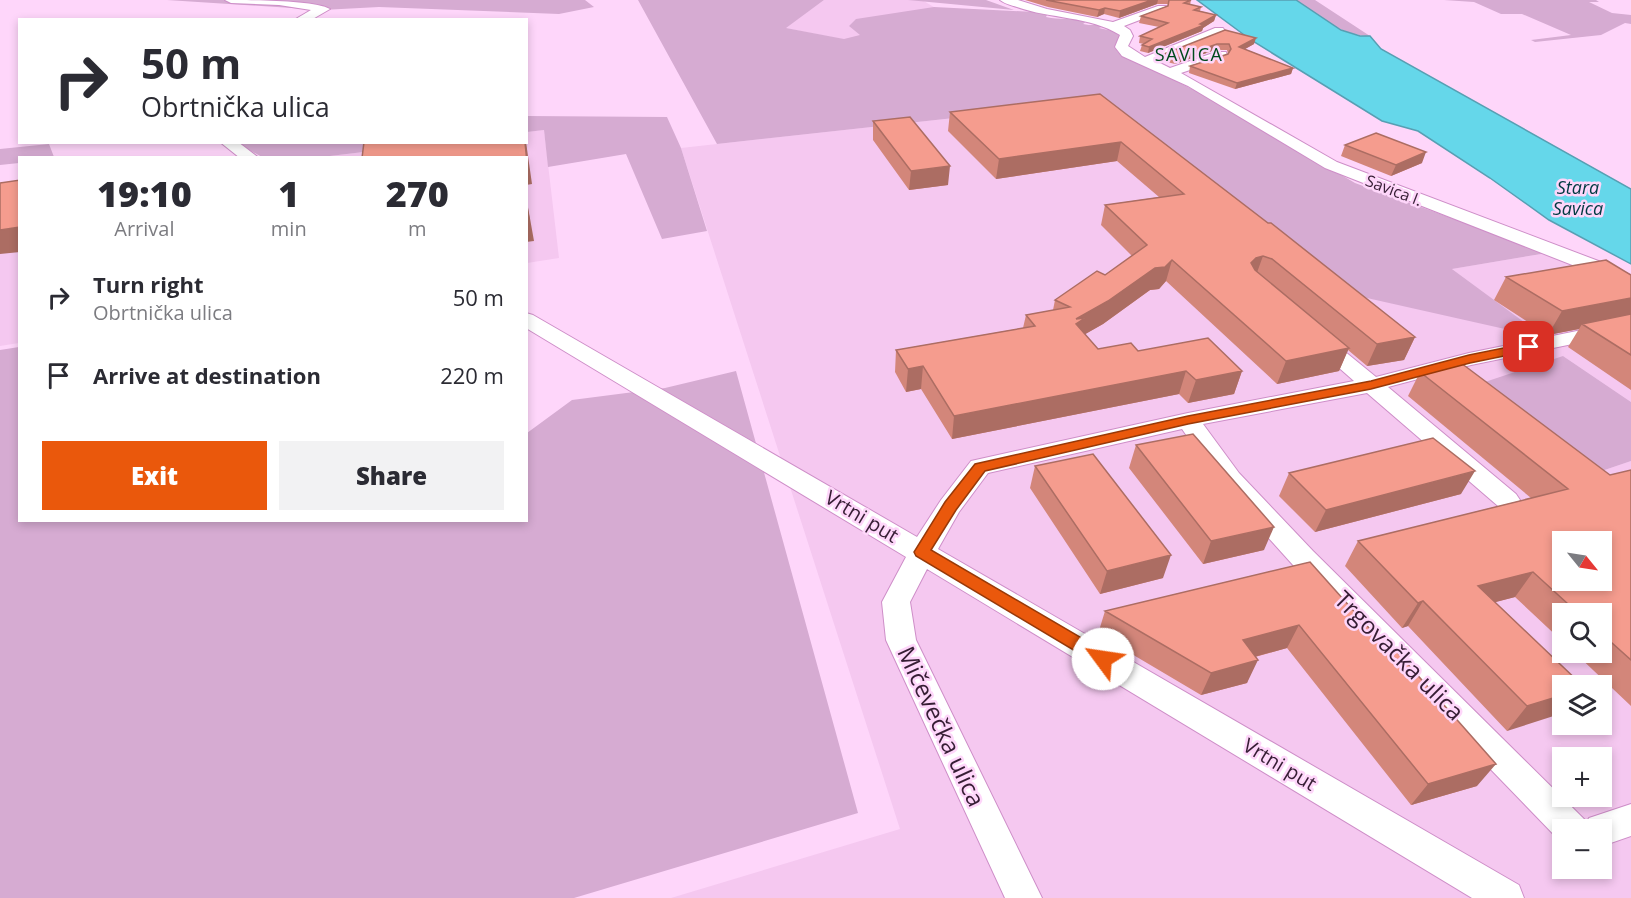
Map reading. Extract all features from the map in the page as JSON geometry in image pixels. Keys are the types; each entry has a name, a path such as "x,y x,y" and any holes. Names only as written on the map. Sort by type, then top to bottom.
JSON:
{"street":[{"path":"231,0 279,2 324,9 304,18"},
{"path":"1006,0 1046,12 1113,26 1162,8"},
{"path":"1023,5 1038,0"},
{"name":"Savica I.","path":"1113,26 1126,33 1122,49 1193,83 1331,165 1631,282"},
{"path":"1146,61 1219,31"},
{"path":"1170,72 1221,55"},
{"path":"230,144 248,156"},
{"name":"Vrtni put","path":"528,320 1506,898"},
{"path":"1300,324 1508,500"},
{"name":"Mičevečka ulica","path":"1024,898 901,640 896,602 922,552 950,506 980,467 1188,420 1371,385 1469,359 1631,326"},
{"name":"Trgovačka ulica","path":"1188,420 1230,479 1304,558 1561,819"},
{"path":"1612,826 1631,820"}],"shaded area":[{"path":"167,0 585,0 594,7 559,14 379,7 322,10"},
{"path":"638,0 824,0 786,28 844,39 860,35 849,26 856,19 934,7 1034,12 1047,15 1046,17 1082,20 1087,21 1083,24 1104,26 1099,28 1117,32 1120,37 1115,47 1118,52 1214,100 1355,183 1547,253 1452,269 1535,330 1532,335 1358,296 1108,101 717,144"},
{"path":"824,0 922,0 954,19 862,43 785,28"},
{"path":"908,0 986,0 1014,10"},
{"path":"1296,0 1315,0 1370,36 1340,29"},
{"path":"1444,0 1596,0 1599,2 1589,2 1612,13 1631,15 1631,24 1625,23 1601,35 1535,42 1531,40 1571,35 1522,14 1501,14 1474,2"},
{"path":"1108,101 1358,296 1534,330 1452,269 1547,253 1631,291 1631,402 1563,356 1587,476 1631,461 1631,898 671,898 900,829 681,148"},
{"path":"528,116 667,117 681,148 707,231 662,239 626,154 548,167 544,130 528,132"},
{"path":"544,130 559,258 528,263 528,156 330,156 431,144 528,144 528,132"},
{"path":"49,144 54,156 18,156 18,163 0,165 0,149"},
{"path":"239,144 431,144 330,156 260,156"},
{"path":"18,192 18,343 0,346 0,195"},
{"path":"18,347 18,522 528,522 528,432 572,400 665,388 736,371 858,813 574,898 0,898 0,350"},
{"path":"1563,356 1631,402 1631,461 1587,476 1473,386"}],"water":[{"name":"Stara Savica","path":"1197,0 1296,0 1341,30 1360,36 1370,36 1381,49 1631,189 1631,264 1549,220 1418,131 1382,121 1251,40"}],"building":[{"path":"1046,0 1152,0 1120,11 1105,8 1099,10"},
{"path":"1169,0 1191,0 1184,3 1201,7 1194,10 1216,15 1200,24 1204,25 1149,47 1142,45 1152,39 1140,36 1168,23 1141,16 1168,6"},
{"path":"1225,30 1256,38 1239,47 1293,68 1237,83 1190,66 1228,54 1231,49 1229,44 1217,44 1177,58 1164,54"},
{"path":"1100,94 1268,223 1271,223 1415,337 1377,344 1272,259 1263,256 1251,263 1255,270 1349,348 1286,361 1172,260 1165,267 1155,268 1108,301 1076,319 1085,318 1076,324 1098,349 1131,343 1138,351 1208,338 1242,371 1196,380 1186,371 954,416 923,366 908,369 896,350 1035,326 1026,315 1070,307 1055,300 1097,271 1105,275 1147,245 1105,205 1184,194 1121,142 999,159 950,112"},
{"path":"910,117 950,166 911,171 873,121"},
{"path":"1376,133 1426,152 1396,165 1345,145"},
{"path":"364,144 525,144 526,156 362,156"},
{"path":"18,180 18,227 0,230 0,183"},
{"path":"1606,260 1631,275 1631,298 1562,311 1506,277"},
{"path":"1631,314 1631,355 1582,324"},
{"path":"1461,363 1610,475 1631,470 1631,660 1612,643 1612,603 1567,603 1554,591 1612,591 1612,531 1552,531 1552,589 1533,572 1478,586 1552,656 1552,663 1559,663 1571,675 1552,675 1552,698 1527,706 1423,601 1418,603 1358,541 1568,489 1420,372"},
{"path":"1193,434 1274,527 1211,541 1136,445"},
{"path":"1433,438 1475,471 1326,510 1289,473"},
{"path":"1093,454 1171,555 1107,571 1035,466"},
{"path":"1310,562 1378,638 1383,636 1496,764 1428,784 1299,625 1243,640 1258,660 1211,673 1105,611"}],"district":[{"name":"SAVICA","path":"1189,54"}],"route":[{"path":"1103,659 922,552 950,506 980,467 1188,420 1371,385 1469,359 1529,347"}]}
